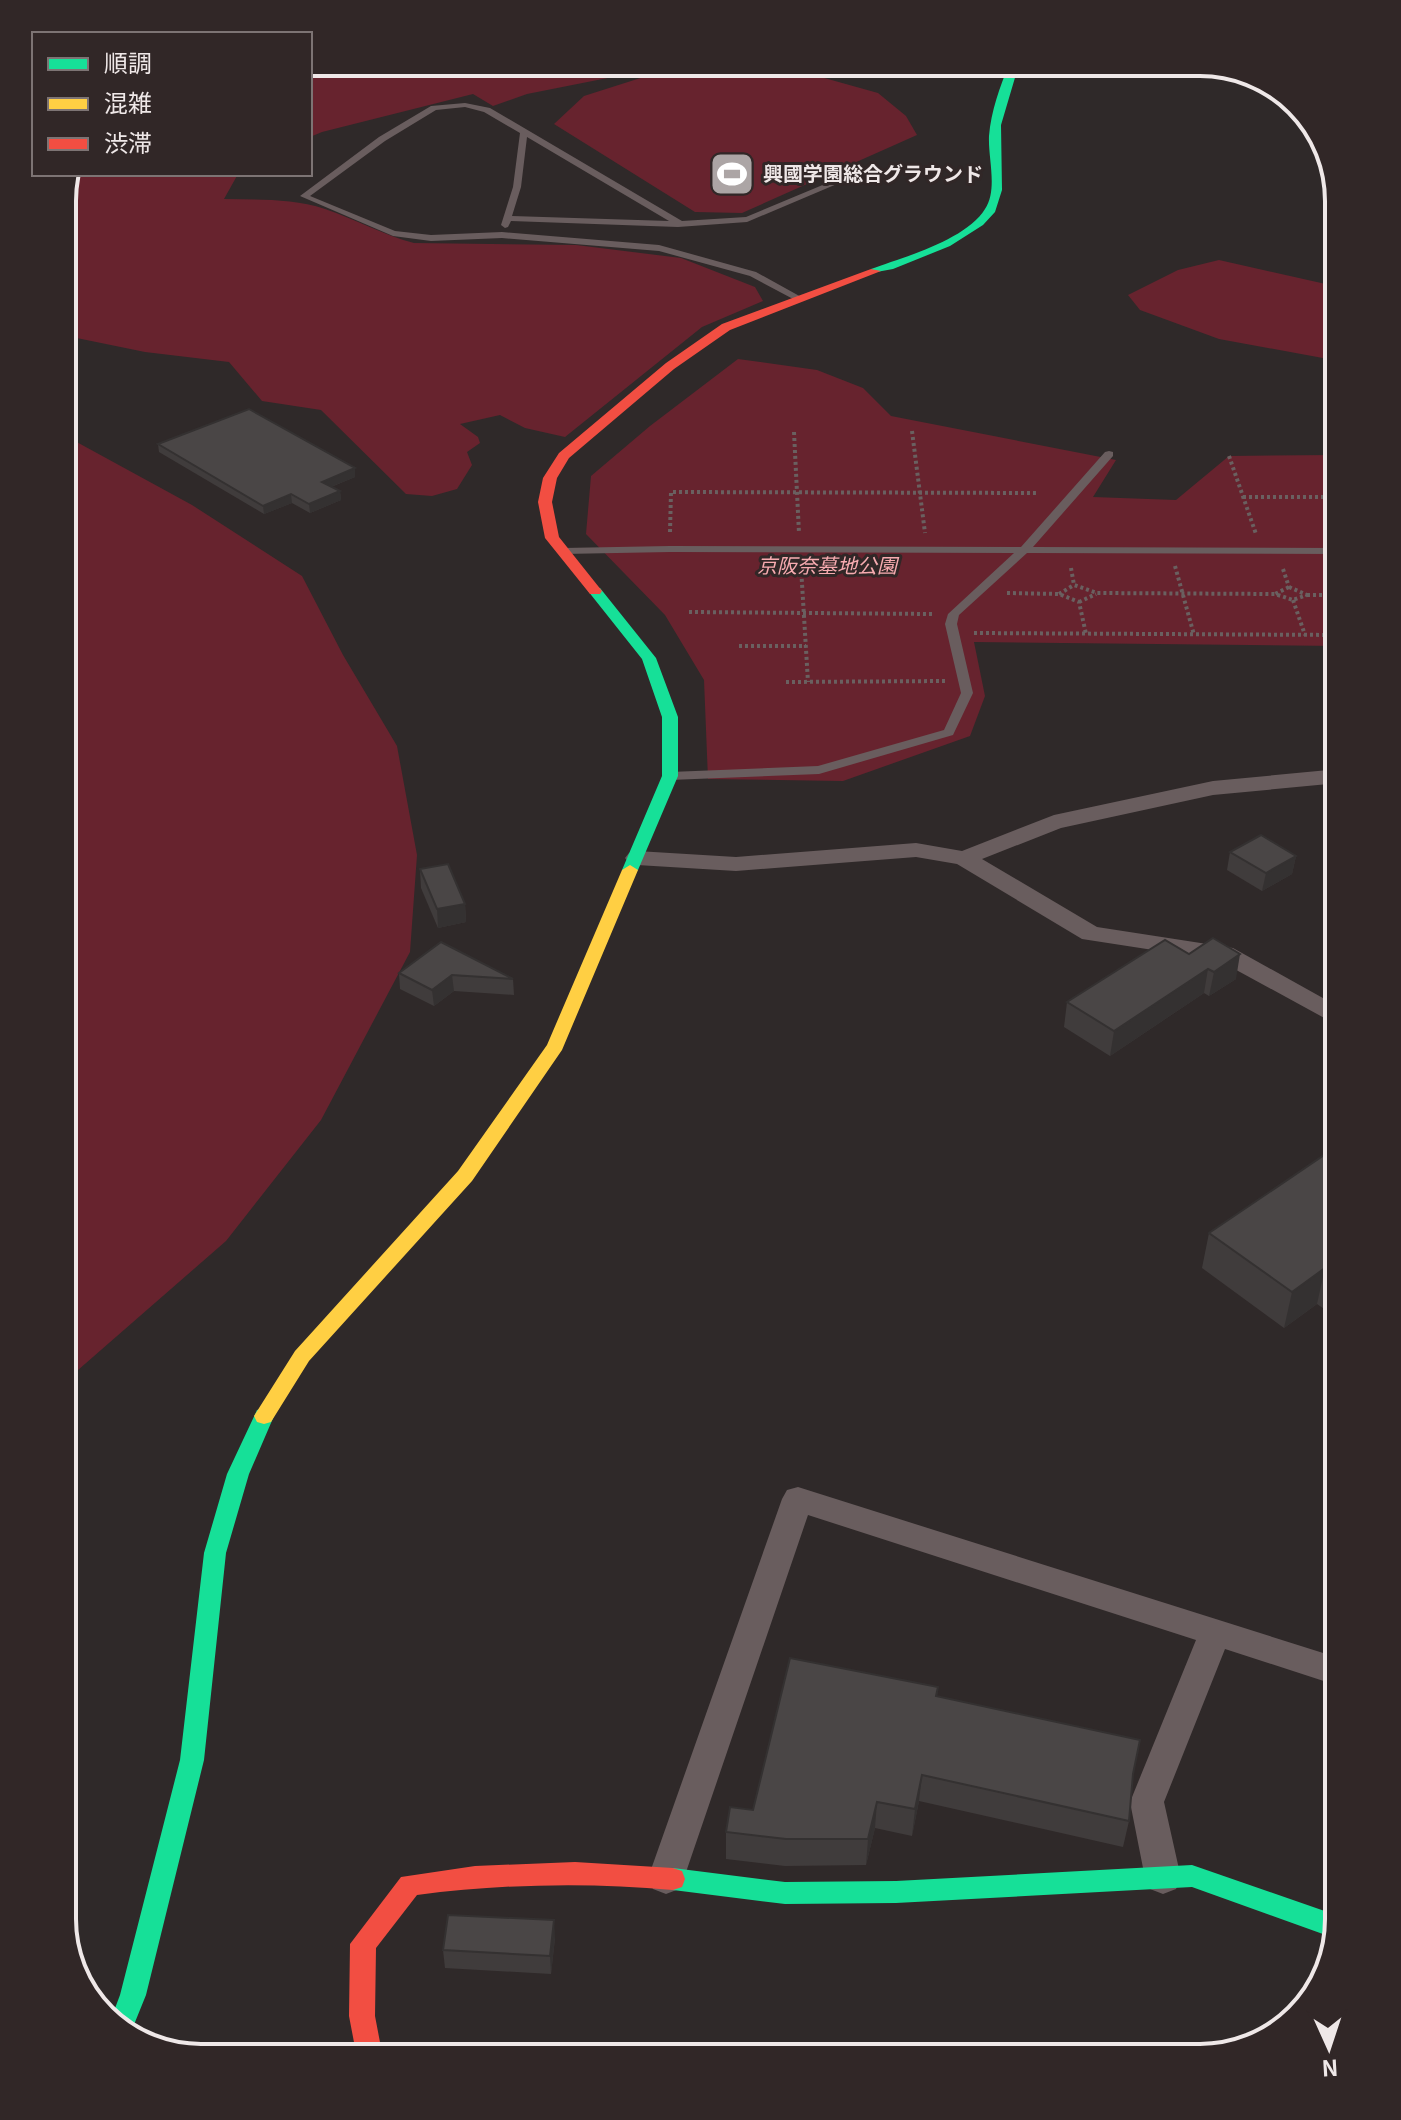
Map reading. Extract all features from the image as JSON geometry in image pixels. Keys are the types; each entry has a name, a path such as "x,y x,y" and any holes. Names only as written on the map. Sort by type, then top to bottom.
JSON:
{"street":[{"path":"124,2017 133,1995 192,1760 215,1553 238,1474 260,1422 302,1356 465,1176 556,1046 670,776 670,717 649,658 552,538 545,502 550,478 564,456 670,366 726,327 933,250 977,226 996,199 994,144 999,103 1009,76"},
{"path":"964,858 1054,822 1213,788 1325,777"},
{"path":"637,858 736,864 916,850 964,858 1091,934 1224,953 1325,1010"},
{"path":"666,1878 798,1499 1325,1667"},
{"path":"1163,1878 1147,1802 1216,1632"},
{"path":"367,2044 362,2016 363,1944 410,1885 457,1878 620,1873 785,1893 896,1892 1192,1876 1325,1923"}],"lane":[{"path":"680,224 487,110 465,105 434,108 382,139 304,196 393,233 431,238 502,235 659,248 753,274 798,298"},
{"path":"502,235 517,187 524,132"},
{"path":"507,218 680,224 747,219 840,181"},
{"path":"670,776 819,770 949,732 967,693 953,633 954,614 1024,550 1109,454"},
{"path":"563,551 1325,551"}],"path":[{"path":"912,431 927,549"},
{"path":"1229,456 1262,550"},
{"path":"670,549 671,492 1038,493"},
{"path":"1243,497 1325,497"},
{"path":"1067,550 1074,585"},
{"path":"1171,550 1194,635"},
{"path":"1074,585 1097,593 1275,594 1293,600 1307,595 1325,595"},
{"path":"1059,594 1074,585"},
{"path":"1275,594 1289,587 1307,595"},
{"path":"977,593 1059,594 1079,602 1097,593"},
{"path":"1293,600 1305,635"},
{"path":"1079,602 1086,634"},
{"path":"689,612 954,614"},
{"path":"953,633 1325,635"},
{"path":"739,646 806,646"},
{"path":"786,682 964,681"}],"green space":[{"path":"312,76 618,76 527,94 493,106 473,94 312,136"},
{"name":"興國学園総合グラウンド","path":"647,76 817,76 878,93 906,116 917,135 742,213 695,212 554,124 584,96"},
{"path":"78,176 237,176 224,199 275,200 313,205 414,243 576,245 681,258 755,287 763,301 702,327 565,437 525,428 500,415 460,424 478,437 480,443 467,452 472,465 457,489 432,496 406,494 321,410 262,401 229,362 145,352 76,338"},
{"path":"1219,260 1325,284 1325,358 1219,339 1140,310 1128,295 1178,270"},
{"name":"京阪奈墓地公園","path":"738,359 817,370 863,388 891,416 1116,460 1093,497 1176,500 1229,456 1325,455 1325,646 974,642 985,696 970,736 843,781 708,779 704,680 665,615 586,534 591,476"},
{"path":"76,442 192,505 302,576 343,655 397,746 417,855 410,952 321,1120 226,1241 76,1372"}],"building":[{"path":"249,409 355,468 322,482 340,491 309,504 291,494 263,506 158,444"},
{"path":"1261,835 1296,856 1266,873 1230,852"},
{"path":"448,864 465,904 437,909 420,869"},
{"path":"1213,938 1240,954 1214,972 1208,969 1114,1031 1067,1002 1165,940 1189,954"},
{"path":"441,942 513,979 452,975 432,990 399,973"},
{"path":"1325,1154 1325,1268 1292,1292 1209,1233"},
{"path":"790,1658 938,1687 936,1696 1140,1740 1129,1821 922,1775 915,1809 877,1802 868,1839 786,1839 726,1832 730,1807 753,1810"},
{"path":"448,1915 554,1920 550,1956 443,1950"}],"traffic: fast":[{"path":"875,271 946,244 979,223 991,210 996,196 996,125 1010,76"},
{"path":"595,591 649,658 670,717 670,776 630,870"},
{"path":"124,2017 133,1995 192,1760 215,1553 238,1474 264,1416"},
{"path":"673,1879 785,1893 896,1892 1192,1876 1325,1923"}],"traffic: slow":[{"path":"264,1416 302,1356 465,1176 556,1046 630,870"}],"traffic: jam":[{"path":"595,591 552,538 545,502 550,478 564,456 670,366 726,327 875,271"},
{"path":"367,2044 362,2016 363,1944 410,1885 542,1873 673,1879"}],"place":[{"name":"興國学園総合グラウンド","path":"732,174"}]}
